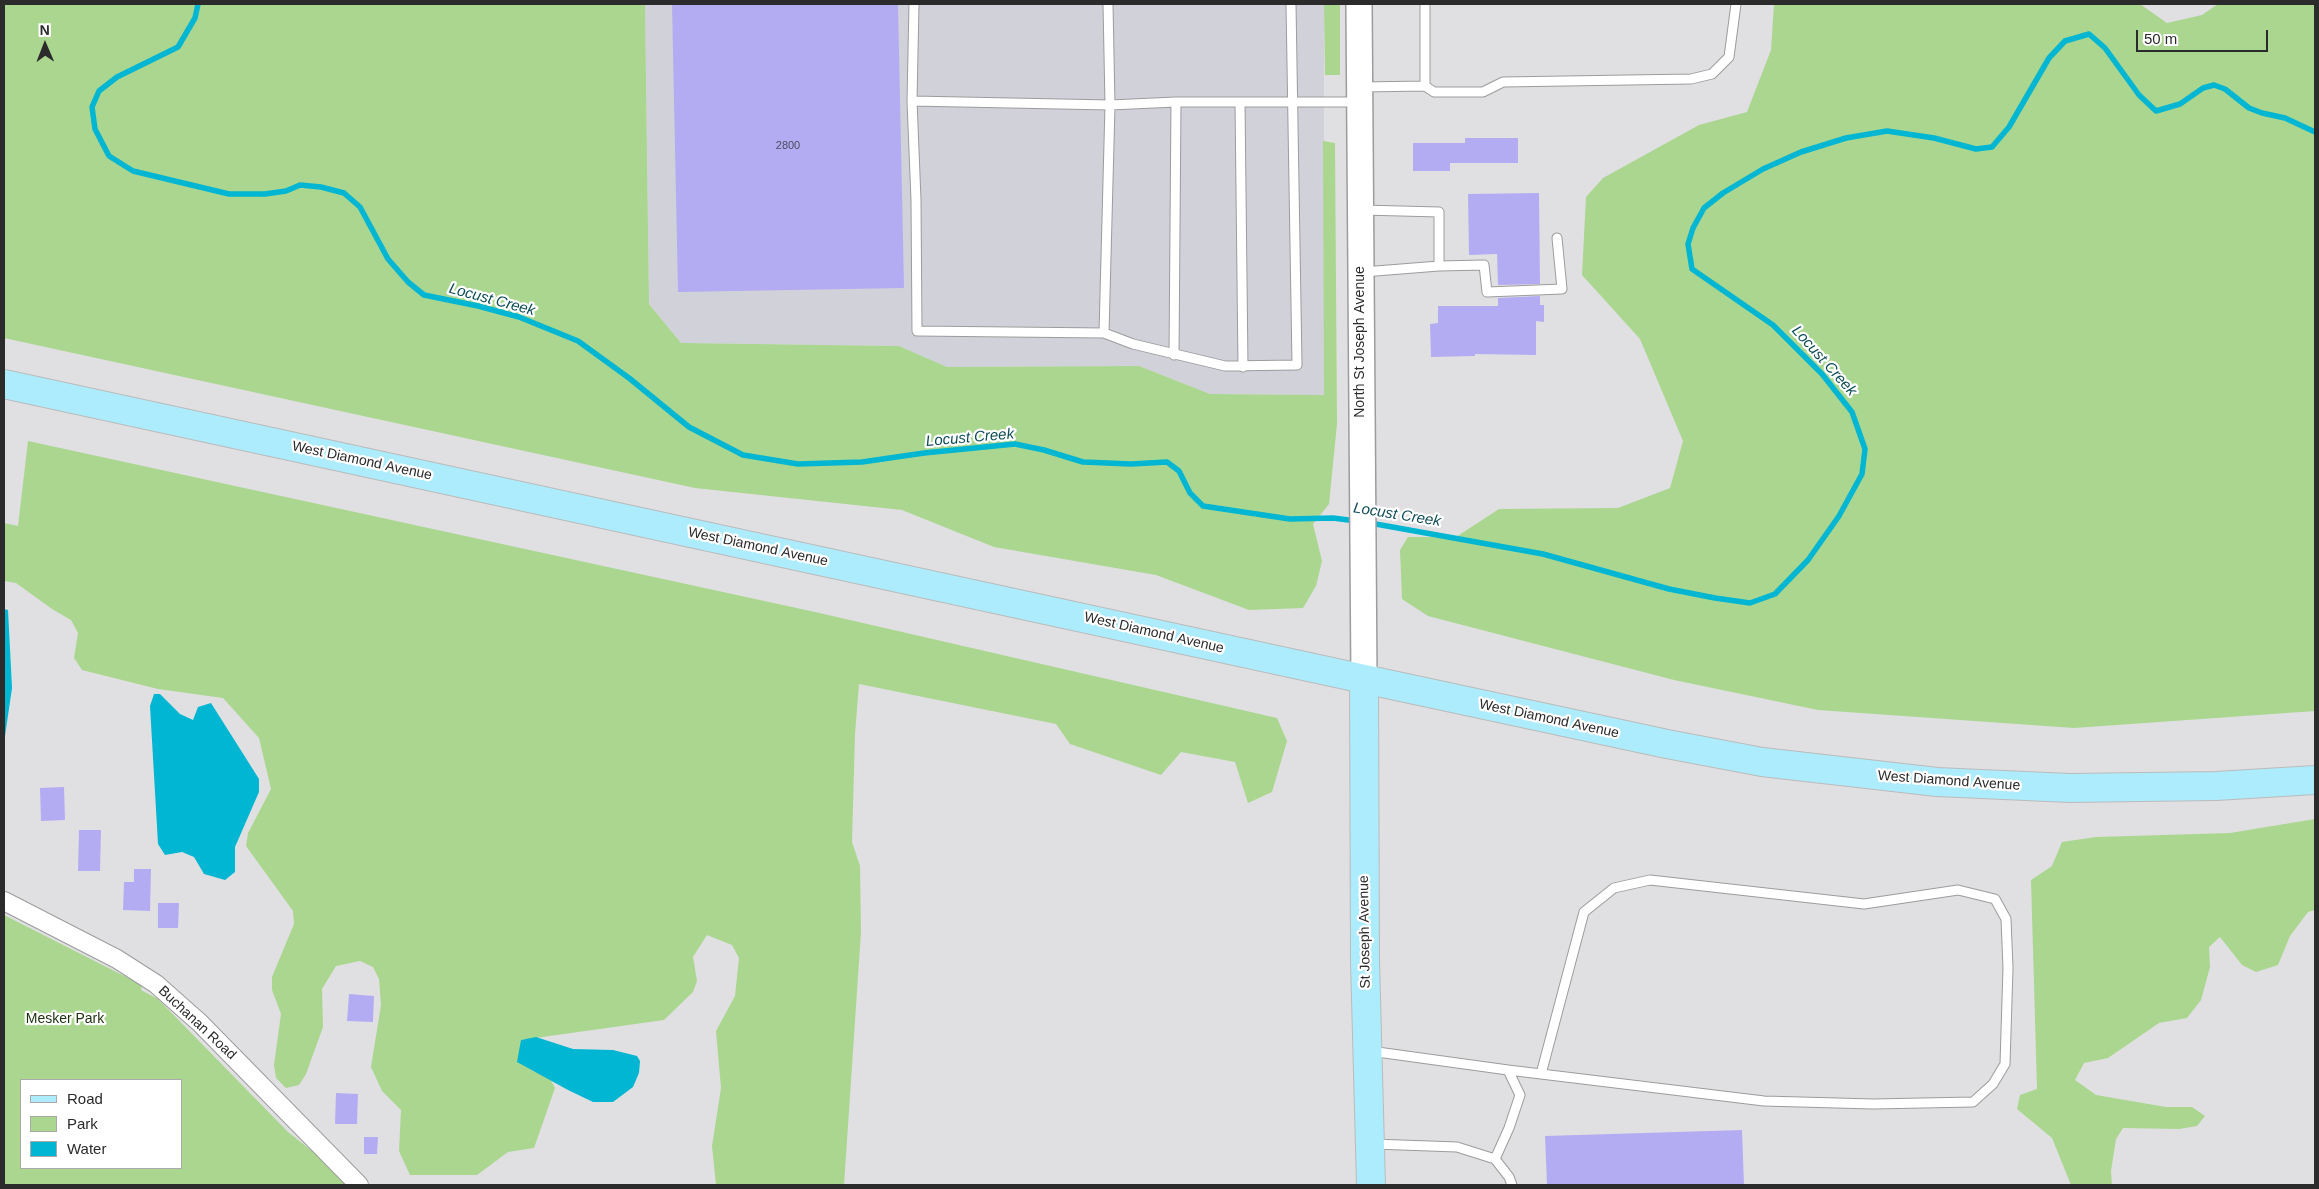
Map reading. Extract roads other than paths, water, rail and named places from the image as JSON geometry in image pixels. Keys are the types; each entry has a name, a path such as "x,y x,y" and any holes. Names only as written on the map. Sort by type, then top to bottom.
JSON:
{"main road":[{"name":"North St Joseph Avenue","path":"1359,4 1364,679"},
{"name":"West Diamond Avenue","path":"4,384 1718,754 1875,776 1993,785 2078,788 2216,786 2315,780"},
{"name":"St Joseph Avenue","path":"1364,679 1365,961 1371,1185"}],"street":[{"name":"Buchanan Road","path":"4,901 117,959 156,984 213,1036 359,1185"}],"lane":[{"path":"914,4 912,101 916,200 917,331 1104,333 1174,355 1225,366 1243,367 1297,366 1291,4"},
{"path":"1104,333 1110,104 1108,4"},
{"path":"1425,4 1425,86"},
{"path":"912,101 1110,104 1294,102 1425,86 1434,92 1483,92 1503,82 1691,79 1712,74 1729,57 1736,4"},
{"path":"1174,355 1176,102"},
{"path":"1240,102 1243,367"},
{"path":"1360,210 1439,212 1439,266"},
{"path":"1360,272 1439,266 1484,265 1487,292 1562,289 1556,238"},
{"path":"1367,1051 1508,1070 1764,1101 1873,1104 1973,1102 1993,1084 2005,1064 2008,968 2006,919 1995,899 1958,890 1864,904 1650,880 1614,888 1584,912 1542,1074"},
{"path":"1495,1159 1510,1128 1520,1096 1508,1070"},
{"path":"1370,1144 1458,1147 1495,1159 1509,1177 1512,1185"}],"water":[{"path":"4,609 8,610 12,688 4,743"},
{"path":"154,694 160,694 180,714 193,720 198,707 211,703 259,779 259,792 235,847 235,872 225,880 204,874 194,857 182,852 165,855 158,844 150,706"},
{"path":"536,1037 573,1049 613,1050 637,1056 640,1061 639,1073 633,1087 613,1102 593,1102 568,1090 517,1062 521,1040"}],"waterway":[{"name":"Locust Creek","path":"198,4 195,18 178,47 117,77 99,91 92,107 95,129 109,156 133,171 229,194 265,194 286,191 300,185 321,187 344,193 360,207 388,259 408,282 424,295 519,317 578,341 629,378 689,427 743,455 798,464 862,462 924,453 1015,444 1044,450 1083,462 1131,464 1167,462 1179,471 1190,493 1203,506 1290,519 1333,518 1356,521"},
{"name":"Locust Creek","path":"1370,523 1543,554 1669,589 1715,598 1750,603 1775,594 1808,560 1839,516 1862,474 1865,449 1852,412 1822,374 1773,325 1692,269 1688,244 1693,228 1704,208 1723,193 1763,169 1801,152 1846,138 1887,131 1934,138 1976,149 1992,147 2009,127 2049,58 2065,41 2089,34 2105,48 2139,95 2156,111 2180,104 2203,88 2214,85 2225,89 2249,108 2285,118 2315,132"}],"park label":[{"name":"Mesker Park","path":"65,1019"}]}
